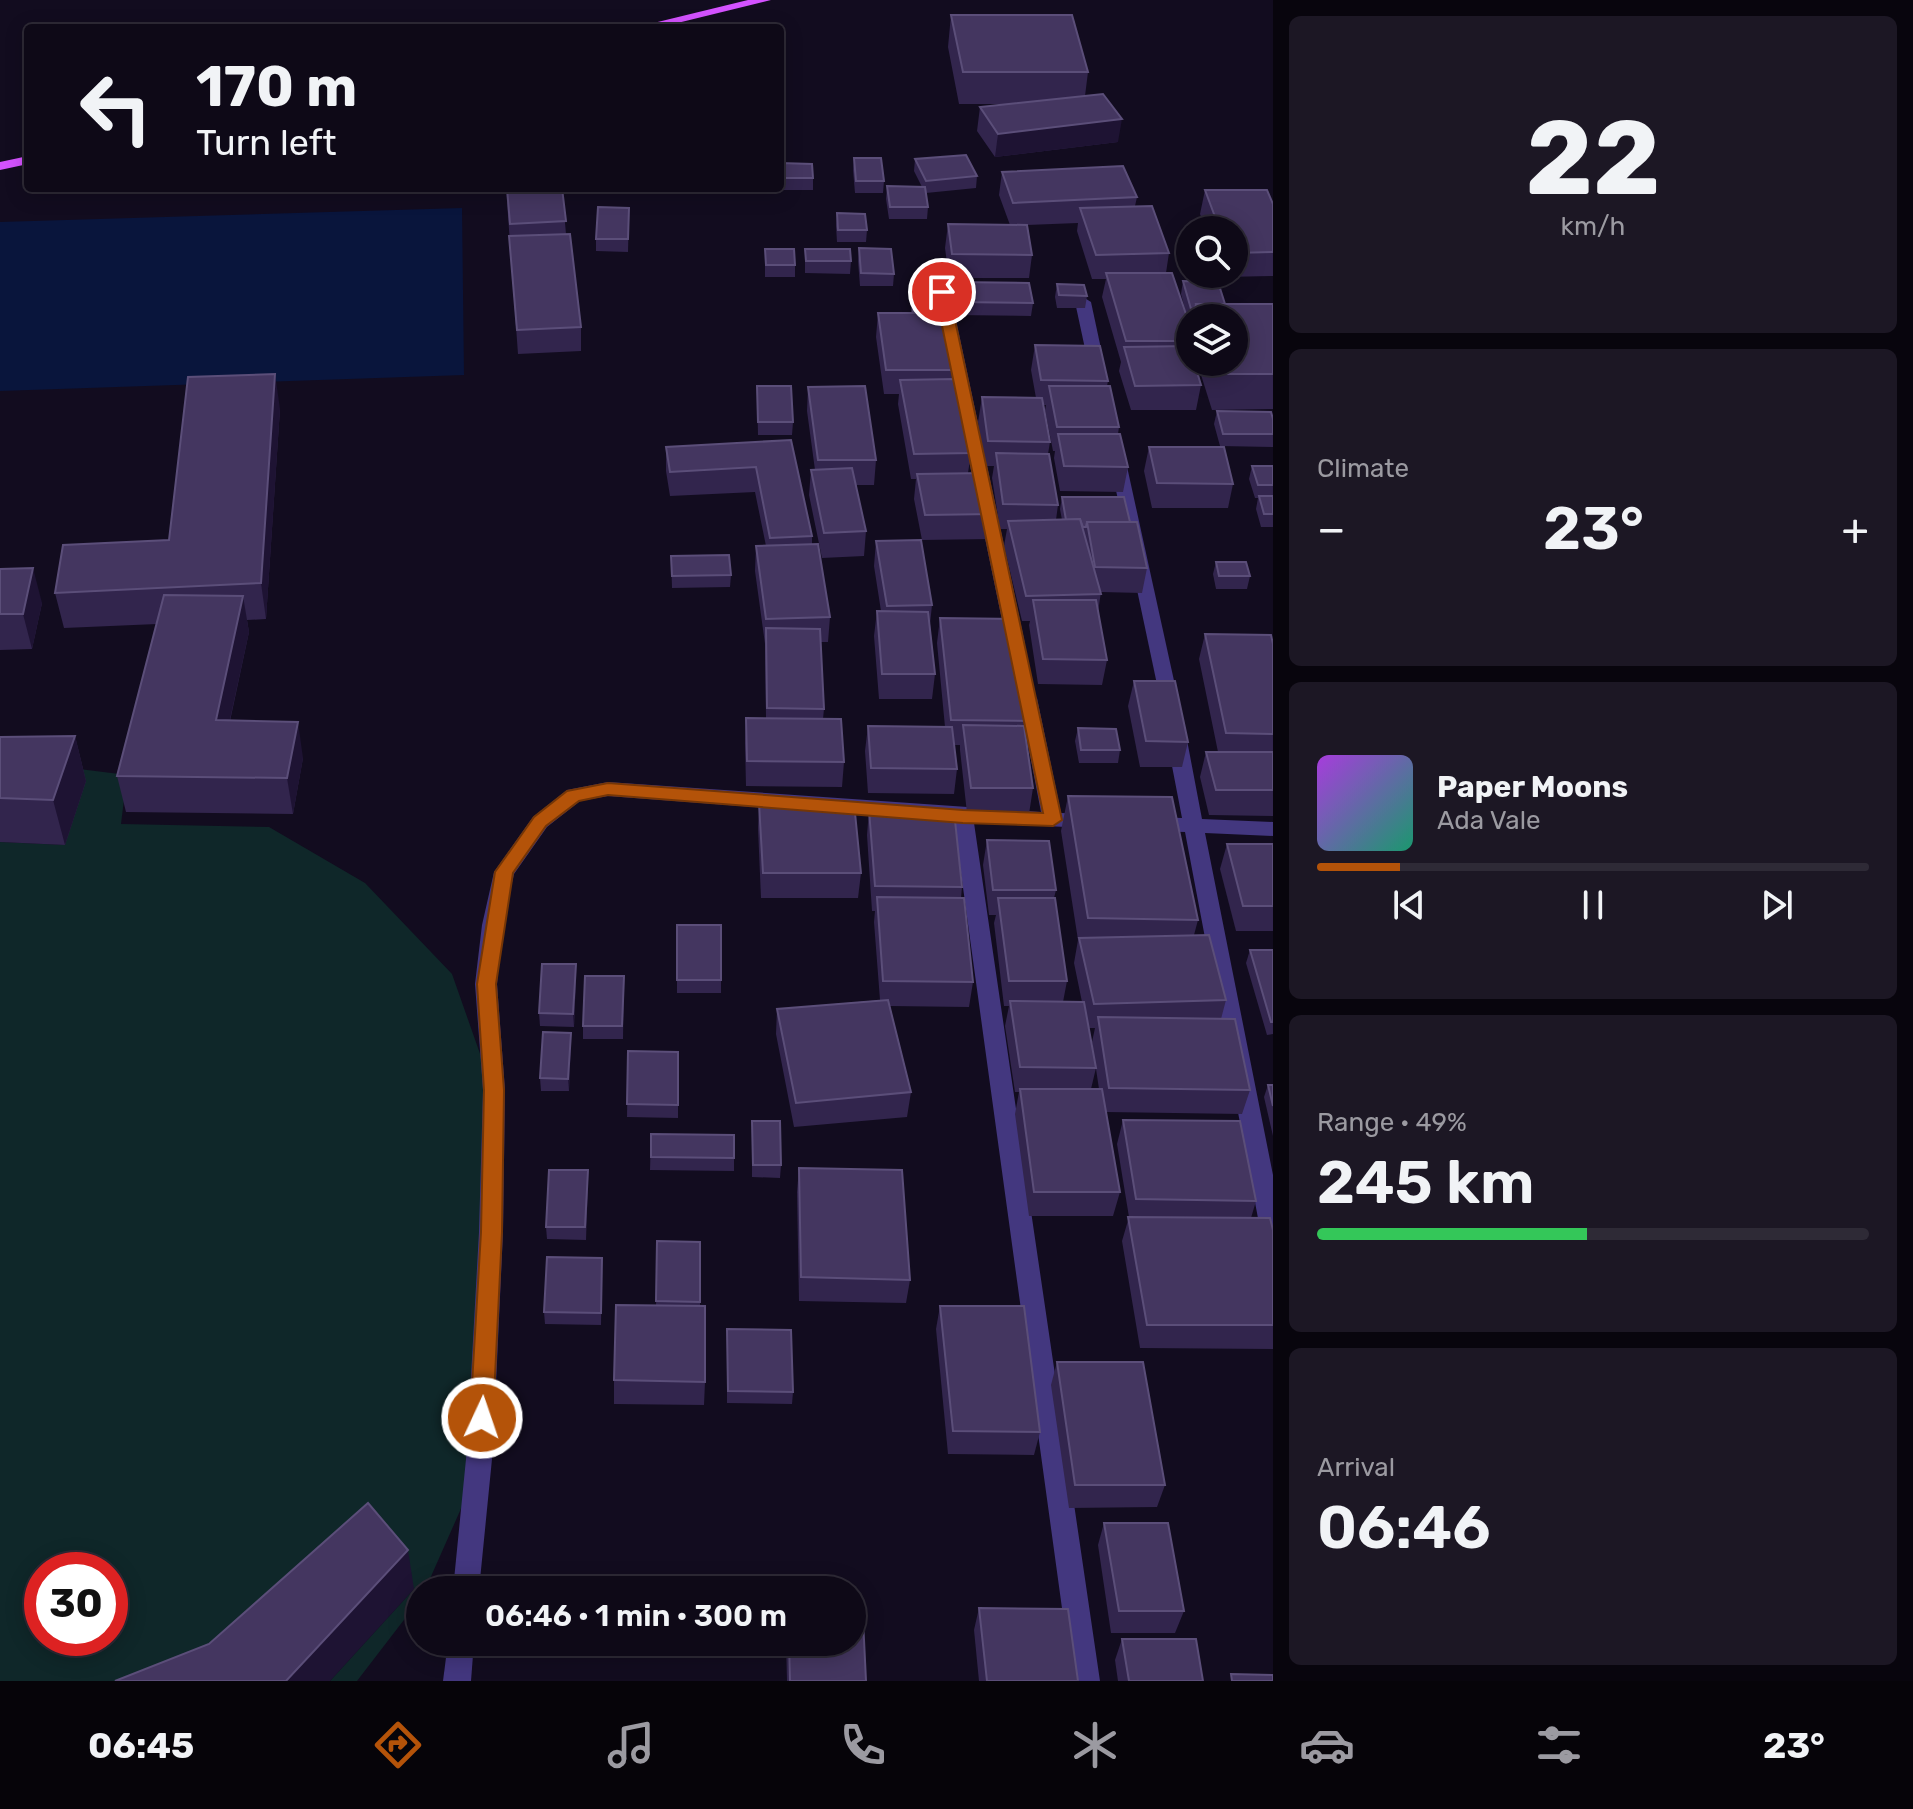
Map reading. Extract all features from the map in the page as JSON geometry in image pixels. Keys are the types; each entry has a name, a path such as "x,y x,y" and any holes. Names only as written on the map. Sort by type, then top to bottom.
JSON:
{"main road":[{"path":"658,24 765,0"},
{"path":"0,166 24,161"}],"street":[{"path":"942,292 1053,820"},
{"path":"1083,302 1104,395"},
{"path":"1114,442 1194,825 1273,1234"},
{"path":"467,1576 480,1449 491,1232 494,1090 486,984 492,925 504,872 540,822 574,795 608,789 963,816 1273,829"},
{"path":"963,816 1086,1681"},
{"path":"457,1681 460,1656"}],"green space":[{"path":"0,759 127,775 121,824 269,827 365,883 452,974 491,1085 475,1477 431,1576 406,1576 406,1593 222,1681 0,1681 0,842 65,845"},
{"path":"406,1598 406,1617 357,1681 330,1681"}],"water":[{"path":"462,208 464,375 0,391 0,222"}],"building":[{"path":"951,15 1072,15 1088,72 963,72"},
{"path":"1103,94 1122,119 998,134 980,107"},
{"path":"966,155 977,176 926,181 915,159"},
{"path":"854,158 881,158 884,181 856,181"},
{"path":"784,163 812,164 813,178 784,178"},
{"path":"1123,166 1137,197 1013,203 1002,172"},
{"path":"887,186 925,187 928,207 890,207"},
{"path":"1205,190 1267,190 1273,204 1273,252 1248,253 1248,216 1215,216"},
{"path":"507,192 562,192 566,221 510,224"},
{"path":"1152,206 1169,253 1096,255 1080,208"},
{"path":"598,207 629,208 628,239 596,239"},
{"path":"837,213 865,214 867,230 838,230"},
{"path":"948,224 1027,225 1032,255 952,254"},
{"path":"570,234 581,327 517,330 509,236"},
{"path":"859,248 891,249 894,274 861,273"},
{"path":"765,249 794,249 795,265 766,265"},
{"path":"805,249 850,249 851,261 806,261"},
{"path":"1106,273 1172,273 1183,304 1176,304 1176,341 1126,341"},
{"path":"953,282 1029,283 1033,303 956,302"},
{"path":"1057,284 1084,285 1087,296 1059,295"},
{"path":"1185,288 1220,288 1225,304 1196,304 1190,304"},
{"path":"912,293 937,293 939,313 913,313"},
{"path":"1248,304 1273,304 1273,374 1248,374"},
{"path":"878,313 948,313 958,370 886,370"},
{"path":"1035,345 1100,346 1108,381 1041,380"},
{"path":"1176,346 1176,376 1198,376 1201,385 1135,386 1124,347"},
{"path":"275,374 261,583 55,593 63,545 169,540 188,377"},
{"path":"955,379 971,453 914,454 900,380"},
{"path":"757,386 791,386 793,422 758,422"},
{"path":"865,386 876,460 818,460 808,387"},
{"path":"1049,386 1110,386 1119,427 1057,427"},
{"path":"982,397 1042,398 1050,442 988,441"},
{"path":"1217,411 1271,412 1273,434 1223,434"},
{"path":"1058,434 1120,434 1128,467 1064,466"},
{"path":"791,440 812,536 770,538 756,467 670,472 666,447"},
{"path":"1149,447 1224,447 1233,484 1157,483"},
{"path":"996,453 1049,454 1058,505 1003,504"},
{"path":"1252,466 1273,466 1273,485 1258,485"},
{"path":"852,468 866,531 824,533 811,470"},
{"path":"985,473 993,514 925,515 917,474"},
{"path":"1259,496 1273,496 1273,514 1264,514"},
{"path":"1062,497 1124,497 1130,522 1087,522 1083,527 1080,519 1066,520"},
{"path":"1080,519 1101,594 1026,596 1008,521"},
{"path":"1087,522 1137,522 1147,568 1095,567"},
{"path":"921,540 932,605 887,606 876,541"},
{"path":"818,544 830,617 766,619 756,546"},
{"path":"729,555 731,575 672,576 671,556"},
{"path":"1216,562 1246,562 1250,576 1219,576"},
{"path":"33,568 23,614 0,614 0,569"},
{"path":"164,595 243,596 216,720 298,722 287,778 117,776"},
{"path":"1033,600 1096,600 1107,660 1043,659"},
{"path":"877,611 928,612 935,674 882,674"},
{"path":"940,618 1018,619 1034,721 951,720"},
{"path":"766,628 820,629 824,709 767,708"},
{"path":"1205,634 1271,635 1273,734 1226,733"},
{"path":"1134,681 1175,681 1188,742 1146,741"},
{"path":"746,718 841,719 844,762 747,761"},
{"path":"963,725 1024,726 1033,788 971,788"},
{"path":"868,726 952,727 957,769 871,768"},
{"path":"1078,728 1116,729 1120,750 1081,750"},
{"path":"75,736 53,800 0,798 0,737"},
{"path":"1206,752 1273,752 1273,790 1216,790"},
{"path":"1068,796 1172,797 1198,920 1088,918"},
{"path":"759,803 854,803 861,873 763,873"},
{"path":"869,810 954,811 962,887 875,886"},
{"path":"987,840 1049,841 1056,890 993,890"},
{"path":"1227,844 1273,844 1273,906 1243,906"},
{"path":"877,897 964,898 973,982 883,981"},
{"path":"998,898 1055,898 1067,981 1009,981"},
{"path":"677,925 721,925 721,980 677,980"},
{"path":"1209,935 1226,1000 1094,1004 1079,938"},
{"path":"1250,950 1273,950 1273,1022 1271,1022"},
{"path":"542,964 576,964 573,1014 539,1013"},
{"path":"585,976 624,976 622,1026 583,1026"},
{"path":"888,1000 911,1092 796,1103 777,1009"},
{"path":"1010,1001 1084,1002 1096,1068 1020,1067"},
{"path":"1098,1017 1235,1019 1250,1090 1109,1088"},
{"path":"543,1032 571,1033 568,1079 540,1078"},
{"path":"628,1051 678,1052 678,1105 627,1104"},
{"path":"1268,1085 1273,1085 1273,1106"},
{"path":"1020,1089 1102,1089 1120,1192 1034,1192"},
{"path":"1123,1120 1240,1121 1256,1201 1136,1199"},
{"path":"752,1121 780,1121 781,1165 753,1165"},
{"path":"651,1134 734,1135 734,1158 651,1157"},
{"path":"799,1168 902,1170 910,1280 801,1277"},
{"path":"549,1170 588,1170 585,1227 546,1227"},
{"path":"1128,1217 1270,1218 1273,1230 1273,1325 1147,1325"},
{"path":"657,1241 700,1242 700,1302 656,1301"},
{"path":"547,1257 602,1258 601,1313 544,1312"},
{"path":"616,1305 705,1306 705,1382 614,1380"},
{"path":"940,1306 1024,1306 1040,1432 953,1431"},
{"path":"727,1329 791,1330 793,1392 728,1391"},
{"path":"1057,1362 1143,1362 1165,1485 1075,1485"},
{"path":"368,1503 408,1550 286,1681 115,1681 209,1644"},
{"path":"1104,1523 1168,1523 1184,1611 1119,1611"},
{"path":"979,1608 1068,1609 1078,1681 987,1681"},
{"path":"1122,1639 1196,1639 1203,1681 1129,1681"},
{"path":"789,1656 865,1656 866,1681 790,1681"},
{"path":"1231,1674 1273,1675 1273,1681 1232,1681"}],"route":[{"path":"482,1418 494,1090 486,984 492,925 504,872 540,822 574,795 608,789 1053,820 942,292"}]}
